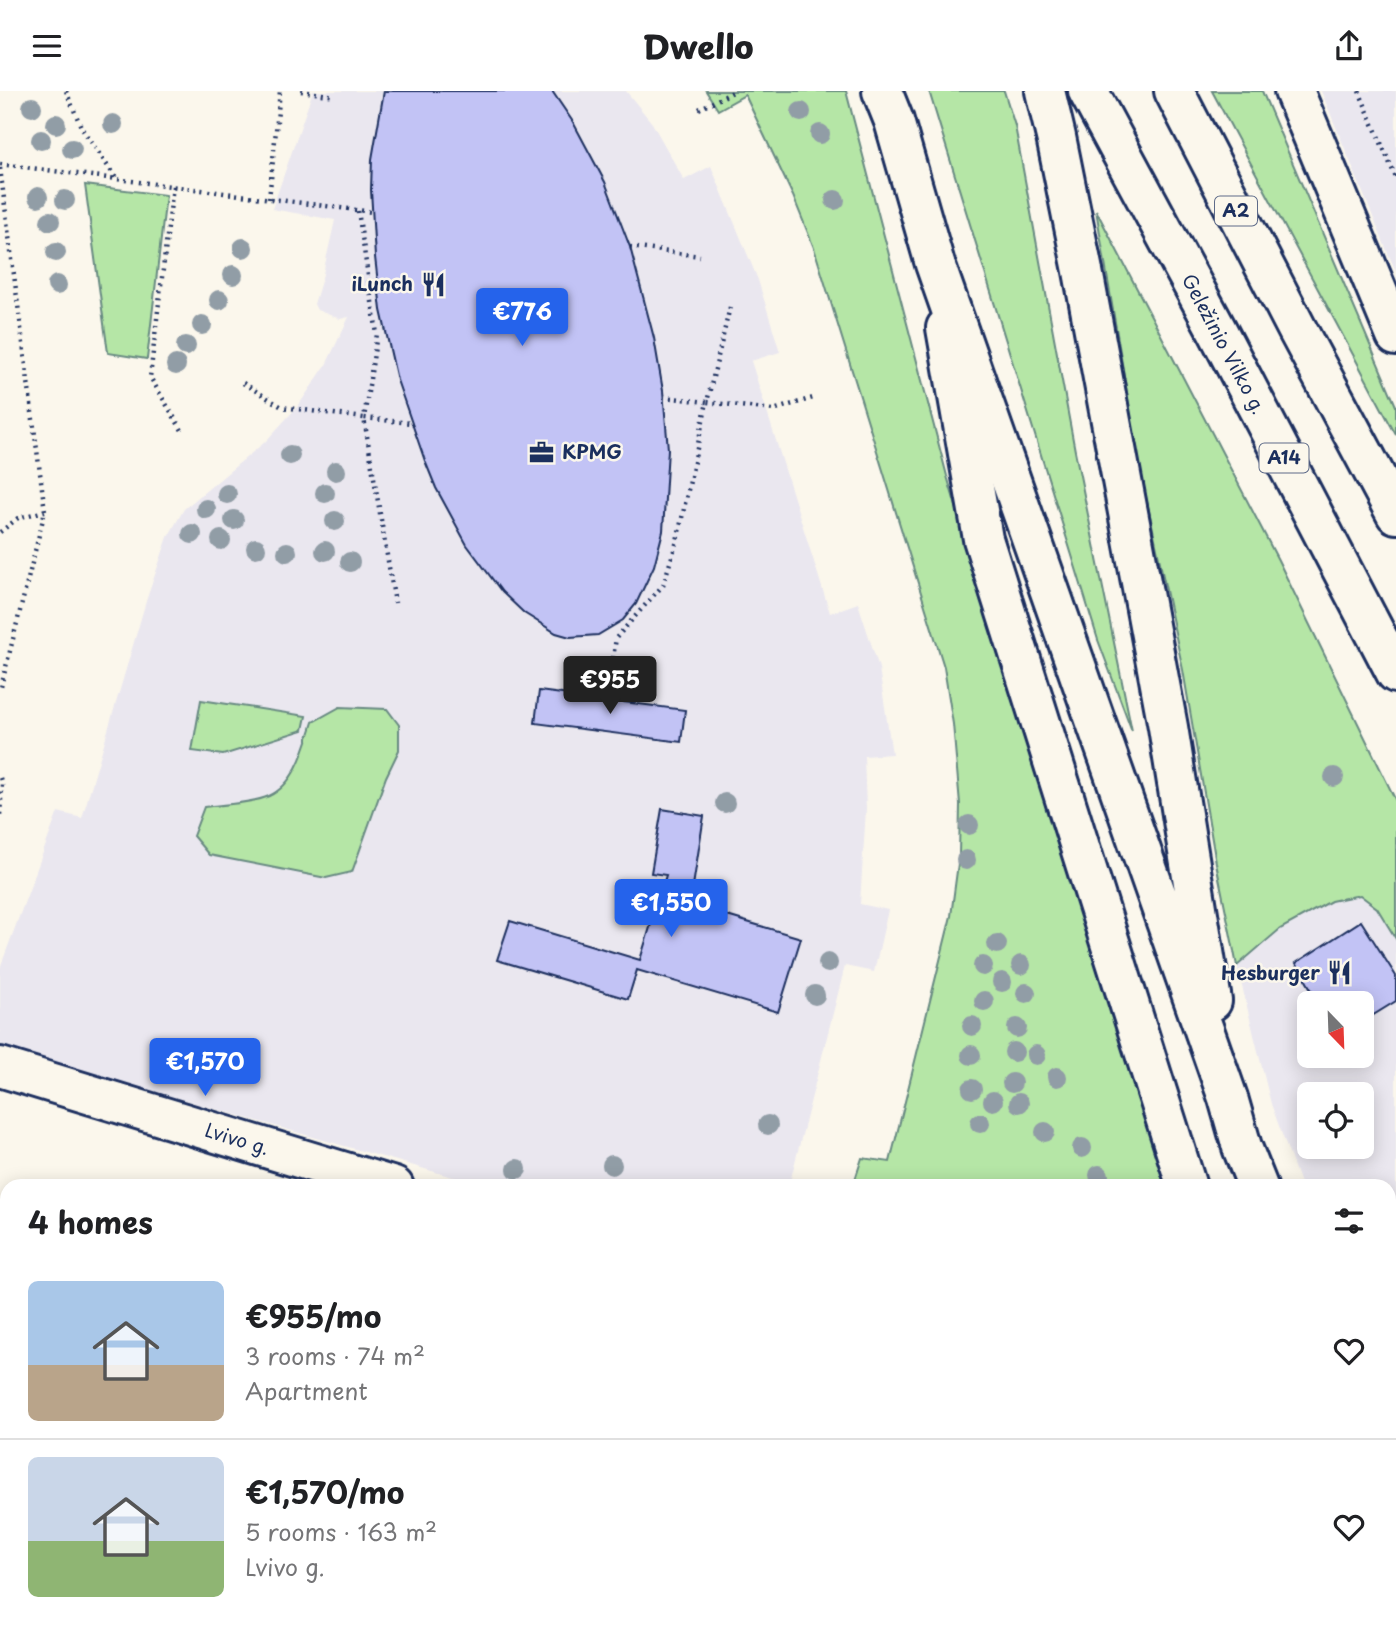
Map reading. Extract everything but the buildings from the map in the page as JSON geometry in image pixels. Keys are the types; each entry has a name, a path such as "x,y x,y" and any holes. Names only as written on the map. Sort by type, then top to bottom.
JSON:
{"main road":[{"path":"882,91 894,121 935,264 1255,1179"},
{"path":"1045,91 1083,271 1168,727 1228,1098"},
{"name":"Geležinio Vilko g.","path":"1088,91 1217,330 1396,673"},
{"name":"A2","path":"1174,91 1396,514"},
{"path":"1294,91 1396,336"},
{"path":"935,264 983,539 1184,1179"},
{"name":"Lvivo g.","path":"0,1067 368,1179"}],"path":[{"path":"66,91 82,129 116,179"},
{"path":"270,199 280,91"},
{"path":"302,91 335,96"},
{"path":"699,109 735,91"},
{"path":"1359,91 1396,179"},
{"path":"0,691 45,511 0,166 372,212"},
{"path":"173,186 150,377 183,432"},
{"path":"358,211 376,334 364,418 395,603"},
{"path":"630,247 700,256"},
{"path":"611,672 616,638 663,585 677,541 730,307"},
{"path":"243,383 282,407 410,423"},
{"path":"663,397 773,410 813,398"},
{"path":"0,532 18,518 45,511"},
{"path":"0,778 0,816"}],"shaded area":[{"path":"313,91 626,91 652,123 684,180 711,166 758,280 780,352 751,361 830,613 858,603 879,668 892,754 864,756 866,809 860,904 888,910 874,972 845,966 791,1179 460,1179 10,1050 0,1044 0,968 58,812 82,818 147,598 168,537 184,509 265,442 298,406 326,365 349,317 340,319 317,310 314,304 335,220 272,209"},
{"path":"1321,91 1396,91 1396,271 1390,258"},
{"path":"1360,895 1377,908 1396,939 1396,1179 1298,1179 1271,1104 1237,966 1280,929 1331,901"}],"green space":[{"path":"706,91 846,91 947,476 1167,1179 855,1179 862,1158 890,1162 951,916 959,856 960,804 953,724 944,667 814,248 793,196 745,95 718,110"},
{"path":"929,91 1004,91 1015,126 1075,451 1132,731 1098,640"},
{"path":"1212,91 1262,91 1396,406 1396,435"},
{"path":"85,185 166,195 147,359 108,353"},
{"path":"1096,210 1278,560 1396,801 1396,939 1377,908 1360,895 1331,901 1280,929 1237,966 1216,863 1183,670 1139,464"},
{"path":"201,700 306,716 303,730 223,755 192,751"},
{"path":"340,707 387,709 399,725 399,750 386,777 352,872 326,878 209,855 193,836 204,807 255,800 278,790 293,774 313,722"}],"place":[{"name":"iLunch","path":"433,284"},
{"name":"KPMG","path":"542,452"},
{"name":"Hesburger","path":"1340,973"}]}
